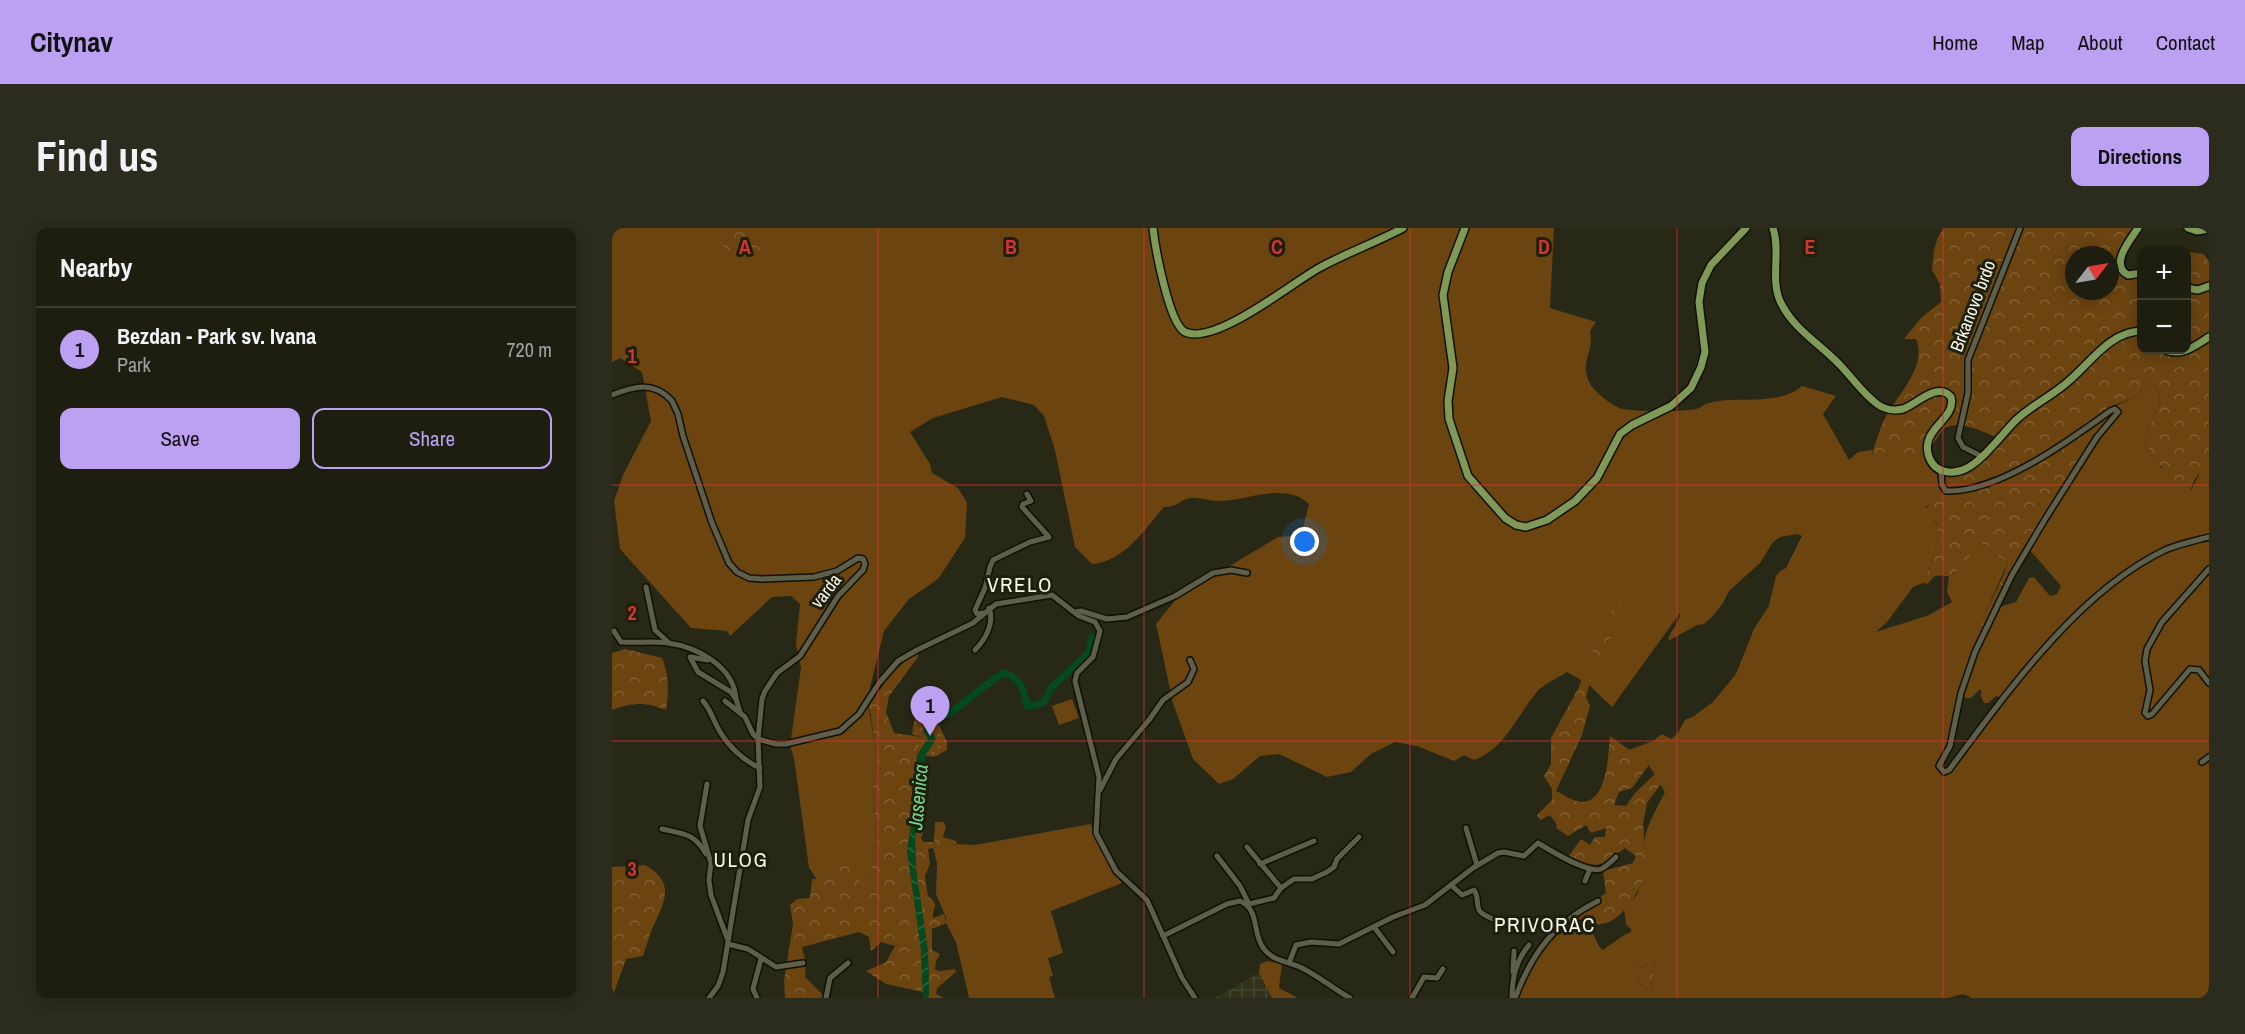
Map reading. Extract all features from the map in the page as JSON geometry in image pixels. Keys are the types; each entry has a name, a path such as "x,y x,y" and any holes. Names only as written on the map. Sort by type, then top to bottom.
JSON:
{"main road":[{"path":"1153,228 1157,257 1174,319 1182,330 1194,334 1210,330 1255,310 1319,268 1402,228"},
{"path":"1465,228 1448,272 1443,295 1453,368 1448,401 1449,419 1468,476 1505,518 1512,523 1526,527 1547,520 1575,501 1597,478 1616,438 1623,431 1671,406 1691,388 1705,352 1699,302 1702,283 1711,266 1744,229"},
{"path":"1773,228 1777,289 1784,306 1805,335 1839,363 1873,400 1881,406 1895,410 1937,391 1944,391 1951,397 1951,409 1932,432 1928,442 1929,458 1933,465 1941,471 1949,473 1963,470 1981,456 2024,413 2068,382 2102,349 2122,336 2137,332"},
{"path":"2137,274 2128,275 2121,270 2120,264 2138,228"},
{"path":"2188,228 2197,231 2209,229"},
{"path":"2191,289 2198,290 2209,286"},
{"path":"2191,347 2209,337"}],"street":[{"name":"Brkanovo brdo","path":"1981,456 1963,447 1958,438 1968,393 1967,366 1975,340 2020,228"},
{"name":"varda","path":"612,395 634,387 649,387 662,391 672,401 712,523 725,554 737,573 749,578 798,579 830,574 858,558 865,562 865,568 837,596 800,656 777,673 768,683 762,699 758,739 760,787 748,820 721,980 709,998"},
{"path":"1941,471 1942,485 1946,491 1967,490 1985,485 2064,444 2110,411 2118,412 2097,437 2044,521 2012,575 1980,641 1961,693 1950,746 1939,766 1944,772 1949,770 2014,684 2063,630 2107,587 2163,551 2209,537"},
{"path":"1027,494 1031,501 1023,504 1022,507 1049,537 1030,542 993,560 975,610 980,615 1005,601 1050,594 1074,612 1095,622 1100,631 1093,657 1077,673 1075,681 1097,768 1096,828 1099,839 1116,871 1147,900 1182,978 1195,998"},
{"path":"2209,569 2162,622 2147,649 2145,661 2150,690 2145,713 2148,716 2152,714 2190,669 2199,670 2209,683"},
{"path":"1074,612 1081,611 1107,619 1127,617 1175,596 1213,573 1232,570 1247,573"},
{"path":"646,587 655,630 669,643"},
{"path":"725,701 748,720 753,734 758,739 782,744 840,731 859,714 879,683 898,661 967,626 987,610"},
{"path":"975,650 984,642 987,634 991,618 987,610"},
{"path":"614,631 621,642 669,643 697,652 714,661 731,677 740,713"},
{"path":"714,661 690,657 698,672 728,689 736,699"},
{"path":"1098,792 1116,759 1163,700 1188,682 1194,669 1190,660"},
{"path":"703,701 728,743 760,768"},
{"path":"2202,762 2209,757"},
{"path":"707,784 700,826 711,863 709,886 728,942 748,949 776,967 803,963"},
{"path":"1466,828 1477,865"},
{"path":"662,829 690,835 696,839 711,863"},
{"path":"1163,936 1231,902 1240,901 1248,904 1276,897 1286,882 1294,879 1312,879 1327,872 1359,837"},
{"path":"1260,864 1314,841"},
{"path":"1289,963 1293,948 1298,944 1311,942 1339,944 1393,917 1425,905 1477,865 1501,852 1524,856 1538,843 1590,869 1603,868 1617,857"},
{"path":"1246,847 1281,888"},
{"path":"1217,856 1240,886 1264,949 1277,960 1306,970 1350,998"},
{"path":"1585,881 1590,869"},
{"path":"1451,885 1462,895 1474,890 1481,913 1516,927"},
{"path":"1514,998 1539,948 1577,912 1598,901"},
{"path":"1374,927 1393,952"},
{"path":"1513,974 1528,947 1525,972"},
{"path":"1514,951 1512,961 1514,998"},
{"path":"757,998 753,989 761,959"},
{"path":"826,998 830,978 848,963"},
{"path":"1412,998 1424,977 1437,978 1443,969"}],"shaded area":[{"path":"1259,973 1272,998 1215,998"}],"green space":[{"path":"612,228 1554,228 1550,308 1596,322 1590,331 1591,339 1586,365 1588,380 1593,388 1619,408 1660,411 1688,410 1720,401 1781,396 1802,386 1836,396 1823,414 1849,460 1858,452 1873,450 1872,456 1907,455 1926,444 1933,465 1953,472 1944,488 1946,490 1944,494 1939,494 1926,507 1938,527 1938,534 1934,556 1923,583 1913,587 1887,622 1876,632 1929,615 1952,602 1947,592 1949,576 1955,573 1980,543 1988,546 1995,555 2008,562 1982,620 1982,625 1996,608 2016,602 2029,578 2034,577 2050,596 2057,594 2061,586 2028,548 2106,428 2117,419 2112,407 2134,398 2152,382 2160,401 2147,430 2145,444 2156,456 2161,468 2190,492 2202,469 2209,467 2209,998 1971,998 1963,994 1948,998 1515,998 1525,972 1556,931 1585,926 1592,932 1603,950 1631,932 1626,924 1624,908 1637,895 1650,857 1644,842 1651,820 1665,792 1647,762 1629,750 1653,741 1662,734 1671,739 1678,733 1685,720 1713,702 1736,674 1754,629 1769,606 1776,576 1786,568 1802,536 1798,534 1780,537 1773,542 1760,563 1729,591 1712,617 1704,624 1697,625 1668,641 1680,613 1612,707 1588,684 1567,672 1539,690 1494,749 1474,760 1464,755 1454,761 1417,746 1395,742 1371,754 1351,772 1327,777 1279,754 1260,756 1233,779 1219,784 1193,759 1173,703 1156,624 1178,597 1278,537 1291,536 1303,528 1309,504 1299,497 1277,493 1218,501 1186,499 1173,506 1164,507 1124,551 1104,562 1092,564 1075,547 1055,450 1044,416 1034,405 1002,397 933,418 910,432 930,464 932,473 958,488 967,503 965,538 938,579 909,599 884,631 867,700 877,755 873,788 877,840 868,887 859,906 839,911 809,868 794,758 790,746 801,668 796,644 800,604 791,596 772,597 730,636 727,631 691,628 620,549 614,501 623,475 651,421 642,372 620,358 612,362","holes":["1981,690 1984,703 1988,703 1996,696 2002,698 1946,773 1939,766 1951,741 1961,693 1966,698 1971,698","1650,962 1656,963 1651,991 1638,981 1634,965 1643,968"]},
{"path":"717,228 757,228 764,240 760,251 751,258 732,254 723,247"},
{"path":"1944,228 2141,228 2122,261 2126,273 2137,271 2137,354 2191,354 2191,252 2204,254 2209,262 2209,467 2197,477 2190,492 2176,490 2145,444 2147,430 2160,401 2152,382 2134,398 2114,405 2112,409 2120,412 2120,415 2106,428 2028,548 1987,627 1982,625 1982,620 2008,562 1995,555 1988,546 1980,543 1953,574 1937,576 1928,584 1923,583 1938,535 1936,522 1925,512 1934,494 1944,494 1946,490 1944,488 1953,472 1963,470 1998,438 1972,427 1957,425 1945,428 1933,444 1926,445 1911,454 1884,460 1873,459 1872,456 1884,420 1909,381 1918,360 1919,350 1916,339 1904,339 1921,318 1941,302 1940,284 1932,270 1934,250"},
{"path":"1619,598 1624,607 1617,626 1592,673 1586,697 1590,706 1582,735 1556,791 1580,802 1591,799 1597,793 1605,775 1610,736 1647,762 1649,765 1632,788 1619,792 1614,805 1626,806 1635,793 1655,774 1661,784 1647,803 1643,824 1645,848 1651,862 1634,897 1616,918 1606,923 1595,924 1584,918 1556,931 1606,893 1603,871 1633,863 1636,856 1625,848 1604,863 1593,865 1569,856 1581,839 1590,845 1595,837 1605,837 1606,828 1591,833 1586,825 1568,836 1556,828 1557,825 1550,815 1540,820 1537,815 1552,800 1552,789 1544,776 1551,764 1551,738 1578,689 1606,619"},
{"path":"625,649 662,658 668,684 666,710 639,704 612,710 612,653"},
{"path":"918,653 918,657 889,696 886,712 894,733 922,737 917,754 915,802 907,850 921,949 923,992 886,984 866,971 886,962 895,946 881,942 871,951 869,937 859,932 802,947 806,964 805,977 823,995 822,998 785,998 784,981 793,924 790,905 797,899 810,898 812,879 831,878 859,905 863,897 826,870 830,860 841,851 848,852 855,877 868,886 877,840 873,788 877,755 869,706 897,669"},
{"path":"1072,699 1079,718 1059,725 1052,706"},
{"path":"934,714 947,742 947,750 934,757 917,754 922,737 912,734 915,717 922,717 924,720"},
{"path":"920,799 925,799 921,838 923,842 934,842 935,822 943,822 946,826 943,837 956,841 957,844 928,849 930,864 925,876 928,896 935,903 933,918 944,914 946,923 932,929 932,950 940,954 935,970 955,969 956,972 937,988 936,994 944,998 929,998 928,952 916,870 915,839"},
{"path":"1091,824 1103,855 1122,883 1051,911 1063,953 1048,958 1053,976 1049,977 1055,998 969,998 956,942 946,923 936,894 937,863 933,848 957,844 975,845"},
{"path":"645,865 661,879 665,894 643,956 626,959 612,998 612,867"},
{"path":"1268,961 1282,964 1279,988 1298,998 1272,998 1259,973 1260,964"},
{"path":"1650,962 1656,963 1651,991 1639,981 1633,965 1643,968"}],"water":[{"path":"917,754 925,756 915,839 916,870 928,952 929,998 923,998 921,949 907,850 915,802"}],"waterway":[{"name":"Jasenica","path":"920,764 922,754 932,739 927,731 933,722 956,709 1004,673 1010,675 1021,685 1027,706 1044,702 1051,688 1089,652 1092,637"}],"place":[{"name":"Bezdan - Park sv. Ivana","path":"930,736"}],"district":[{"name":"VRELO","path":"1020,585"},
{"name":"ULOG","path":"741,860"},
{"name":"PRIVORAC","path":"1545,925"}]}
